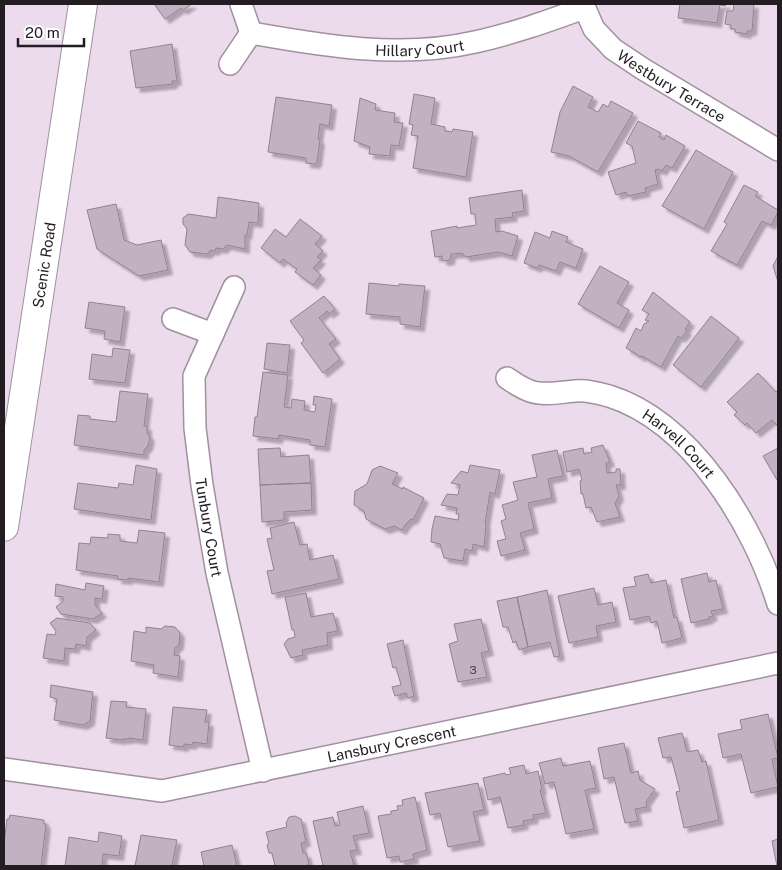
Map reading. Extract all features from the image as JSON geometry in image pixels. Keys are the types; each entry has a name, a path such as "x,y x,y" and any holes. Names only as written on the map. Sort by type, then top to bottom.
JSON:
{"main road":[{"name":"Scenic Road","path":"4,526 83,4"}],"street":[{"path":"230,64 251,33 241,4"},
{"name":"Hillary Court","path":"251,33 315,44 382,49 426,48 474,42 516,32 584,6"},
{"name":"Westbury Terrace","path":"584,6 594,29 613,48 643,69 778,150"},
{"name":"Tunbury Court","path":"234,287 194,376 195,428 202,485 217,573 262,770"},
{"path":"172,319 213,334"},
{"name":"Harvell Court","path":"507,378 532,392 578,391 594,392 609,396 643,411 666,428 695,456 718,484 734,508 761,556 778,604"},
{"name":"Lansbury Crescent","path":"4,769 162,792 778,663"}],"building":[{"path":"154,4 192,4 183,10 181,8 165,19"},
{"path":"680,4 726,4 725,6 720,5 717,23 678,18"},
{"path":"734,4 754,4 752,31 747,31 747,34 735,32 735,29 731,29 731,25 725,24 727,11 733,11"},
{"path":"172,44 177,81 172,81 173,84 136,88 130,51"},
{"path":"573,86 593,97 588,107 598,112 603,104 608,107 611,101 633,113 598,172 569,156 551,152 560,112"},
{"path":"414,94 435,98 431,124 445,127 445,131 452,132 453,129 473,132 466,177 413,168 418,136 411,135 413,125 409,124"},
{"path":"276,97 332,105 329,126 320,124 318,139 320,140 317,162 315,164 306,163 306,158 268,152"},
{"path":"360,98 376,104 375,110 395,113 394,122 403,123 399,146 391,145 390,156 369,154 370,147 354,141"},
{"path":"638,121 661,133 659,137 664,140 666,135 685,146 672,168 666,165 662,171 655,170 658,184 645,188 646,192 628,196 626,192 616,195 608,172 636,163 632,146 626,143"},
{"path":"696,150 733,172 704,229 662,206"},
{"path":"744,185 758,192 755,196 778,210 778,212 771,225 762,221 737,265 711,251 727,224 724,222"},
{"path":"522,190 524,211 512,213 513,217 495,219 496,232 502,231 518,236 512,256 498,252 466,257 462,253 451,254 450,260 445,261 442,260 442,256 435,257 431,231 457,226 457,228 476,225 475,214 471,214 469,198"},
{"path":"218,197 259,203 258,223 249,222 247,235 245,235 245,249 227,245 223,249 216,248 215,251 211,250 207,254 190,252 185,245 187,229 183,224 183,218 188,214 216,218"},
{"path":"116,204 124,240 137,245 161,240 168,270 139,276 97,249 87,210"},
{"path":"300,219 322,236 315,244 323,251 317,257 321,260 313,268 321,275 313,285 295,272 297,269 283,259 280,263 261,248 275,229 286,237"},
{"path":"552,231 568,237 566,242 583,249 576,268 560,262 556,271 539,265 537,268 524,263 535,232 550,238"},
{"path":"778,256 778,282 773,266"},
{"path":"600,266 629,282 617,303 629,310 619,328 578,304"},
{"path":"369,283 425,286 420,327 400,324 400,317 366,314"},
{"path":"653,292 690,322 685,329 687,331 681,338 678,336 661,367 642,356 639,357 626,348 636,328 641,331 644,324 649,321 645,320 649,314 642,310"},
{"path":"324,296 335,309 329,314 327,311 319,318 336,339 329,344 340,359 323,373 301,343 304,340 290,321"},
{"path":"89,302 125,307 120,342 104,339 105,331 85,328"},
{"path":"711,316 739,338 701,387 673,365"},
{"path":"267,343 290,345 287,373 264,369"},
{"path":"113,348 130,350 125,383 89,379 92,354 112,357"},
{"path":"263,372 288,375 284,407 291,408 292,399 305,401 304,410 315,412 316,405 313,405 314,396 332,399 325,447 310,445 310,440 279,435 278,439 253,436"},
{"path":"758,373 776,392 778,391 778,426 772,420 756,433 747,423 745,425 734,415 737,412 727,402"},
{"path":"120,391 148,394 144,426 147,426 147,433 150,437 148,446 144,450 144,455 74,445 78,415 90,416 90,419 116,422"},
{"path":"603,445 610,462 606,463 607,473 616,472 616,469 620,469 621,485 616,485 619,496 615,503 620,517 597,522 591,507 586,508 583,494 581,494 580,481 582,480 579,469 567,472 563,452 583,448 584,454 592,452 591,448"},
{"path":"280,448 281,457 309,455 311,483 260,485 258,449"},
{"path":"778,448 778,479 777,480 763,456"},
{"path":"557,450 563,476 548,479 552,498 528,503 534,529 520,533 525,550 501,556 497,541 506,539 501,521 506,519 502,505 518,500 513,482 537,477 532,455"},
{"path":"136,465 157,469 151,520 74,509 78,483 118,488 119,483 133,485"},
{"path":"470,465 500,470 495,494 490,492 485,524 484,547 473,544 472,551 465,549 463,561 444,558 440,544 431,542 435,516 458,520 457,508 441,505 447,494 458,495 460,485 451,483 461,471 468,473"},
{"path":"380,466 398,473 392,484 403,489 403,487 424,498 413,520 411,519 402,530 394,526 385,529 366,519 364,511 354,505 355,491 367,484 372,470"},
{"path":"311,483 312,510 284,512 284,520 262,522 260,485"},
{"path":"294,522 300,545 307,544 310,560 333,555 339,579 272,594 267,571 274,570 267,539 272,538 270,528"},
{"path":"139,530 165,533 159,582 128,578 128,580 117,579 118,576 76,570 79,543 90,544 91,537 108,538 108,534 120,535 120,541 137,543"},
{"path":"707,573 709,582 716,580 723,609 711,611 713,616 709,617 709,619 691,623 681,579"},
{"path":"648,574 651,583 666,580 674,618 677,617 682,638 662,643 657,621 651,623 649,616 630,620 623,588 636,586 634,577"},
{"path":"86,583 104,586 102,599 95,598 95,605 102,613 93,619 61,614 56,607 63,601 63,597 55,596 56,584 85,590"},
{"path":"594,588 598,605 612,602 616,622 596,626 598,637 569,643 558,596"},
{"path":"547,590 560,656 554,657 550,642 528,647 517,597"},
{"path":"306,593 311,617 333,613 338,631 327,633 328,645 302,650 303,655 291,658 284,644 288,639 295,637 285,597"},
{"path":"517,597 528,647 519,650 516,641 513,643 508,627 503,627 497,601"},
{"path":"57,618 90,623 96,630 87,637 86,646 76,644 75,649 65,648 64,661 43,658 47,634 55,635 56,631 50,623"},
{"path":"481,619 489,651 481,653 487,677 458,682 449,644 458,641 454,624"},
{"path":"165,626 175,627 180,633 179,645 175,648 174,655 180,656 178,677 153,673 154,665 131,661 134,631 146,633 146,627 161,629"},
{"path":"403,640 414,696 408,698 406,693 395,696 392,687 401,685 396,667 393,668 387,644"},
{"path":"51,685 93,692 90,721 83,725 54,720 57,699 50,697"},
{"path":"111,701 127,702 126,707 146,709 143,740 106,738"},
{"path":"173,707 207,710 205,722 209,722 207,744 193,742 192,745 184,744 184,747 169,745"},
{"path":"768,714 778,758 772,759 778,787 751,793 741,754 723,758 718,734 742,729 740,720"},
{"path":"682,733 687,752 698,750 702,762 706,761 719,820 684,828 676,792 680,791 671,757 663,758 658,738"},
{"path":"624,743 631,773 638,771 640,780 655,789 646,802 647,807 635,809 638,821 625,823 614,777 604,779 598,748"},
{"path":"561,758 563,766 590,761 596,788 585,790 594,829 566,834 554,782 545,784 539,763"},
{"path":"524,765 526,774 538,771 542,790 540,790 546,813 533,815 534,819 523,821 524,825 508,828 500,797 488,800 483,778 505,773 506,775 511,774 509,768"},
{"path":"478,783 484,810 473,812 480,841 448,847 440,813 430,815 425,793"},
{"path":"415,797 427,850 413,854 414,859 400,862 399,856 387,858 378,816 391,814 391,811 398,810 397,806 403,805 402,800"},
{"path":"363,806 369,833 353,836 357,850 350,851 354,866 323,866 313,821 333,817 335,826 340,825 337,812"},
{"path":"10,815 44,820 44,824 46,824 41,866 4,866 4,844 7,819 9,819"},
{"path":"295,816 301,819 306,842 301,843 303,853 306,853 309,864 306,866 275,866 272,853 269,853 266,832 287,827 286,823 289,817"},
{"path":"99,832 122,836 119,856 103,854 102,866 65,866 69,837 98,842"},
{"path":"141,835 177,840 172,866 135,866"},
{"path":"778,839 778,866 777,866 772,841"},
{"path":"232,845 237,866 204,866 201,852"}]}
